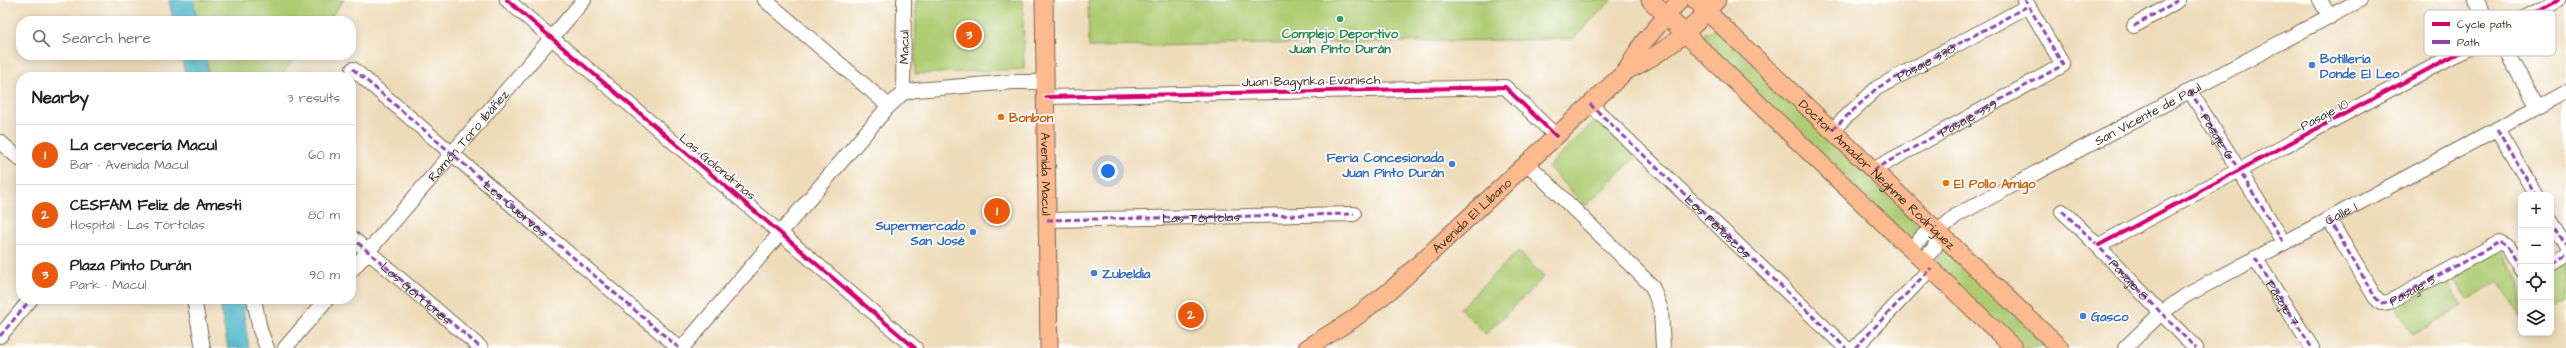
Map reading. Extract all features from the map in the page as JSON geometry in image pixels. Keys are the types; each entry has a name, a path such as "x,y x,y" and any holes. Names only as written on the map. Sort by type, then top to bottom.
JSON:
{"main road":[{"name":"Avenida Macul","path":"1044,0 1049,348"},
{"path":"1650,0 2014,348"},
{"name":"Avenida El Líbano","path":"1307,348 1352,320 1392,289 1556,136 1626,70 1642,44 1665,14 1680,0"},
{"name":"Doctor Amador Neghme Rodríguez","path":"1695,0 1713,6 1832,130 2060,348"},
{"name":"Avenida El Líbano","path":"1626,70 1655,57 1686,34 1713,6"}],"street":[{"name":"Las Golondrinas","path":"507,0 916,348"},
{"name":"Ramón Toro Ibáñez","path":"356,265 584,0"},
{"path":"765,0 889,106"},
{"name":"Macul","path":"903,93 904,0"},
{"path":"2134,26 2179,0"},
{"path":"2320,0 2330,17"},
{"name":"San Vicente de Paul","path":"1910,249 1924,235 1938,231 1957,215 2360,0"},
{"path":"2476,0 2482,10"},
{"name":"Pasaje 10","path":"2539,10 2558,0"},
{"name":"Pasaje 339","path":"1873,170 2063,65 2027,3"},
{"name":"Pasaje 338","path":"1832,130 1877,88 2027,3"},
{"name":"Pasaje 10","path":"2099,245 2454,56"},
{"path":"2508,56 2538,107"},
{"name":"Los Cuervos","path":"353,69 679,348"},
{"name":"Juan Bagynka Evanisch","path":"903,93 1012,82 1046,90 1505,87 1556,136"},
{"name":"Pasaje 6","path":"2190,91 2284,243"},
{"name":"Calle 1","path":"2125,348 2160,314 2185,296 2566,92"},
{"path":"682,348 889,106 903,93"},
{"name":"Los Peñascos","path":"1590,104 1846,348"},
{"path":"2497,129 2534,192"},
{"path":"0,142 16,156"},
{"path":"1527,163 1652,286 1661,310 1663,348"},
{"name":"Pasaje 8","path":"2062,211 2099,245 2160,314 2196,348"},
{"name":"Las Tórtolas","path":"1047,220 1354,214"},
{"name":"Pasaje 5","path":"2329,219 2375,297 2381,303 2389,302 2497,243 2506,244 2518,265"},
{"path":"2554,225 2566,246"},
{"path":"1855,348 1927,265 1935,247 1938,231"},
{"name":"Los Gorriones","path":"356,241 481,348"},
{"path":"2554,262 2566,255"},
{"name":"Pasaje 7","path":"2254,258 2312,348"},
{"path":"0,336 27,304"},
{"path":"195,304 203,348"},
{"path":"255,304 260,330 267,348"},
{"path":"285,348 323,304"}],"green space":[{"path":"193,0 344,0 331,16 196,16"},
{"path":"916,0 1023,0 1024,69 915,74"},
{"name":"Complejo Deportivo Juan Pinto Durán","path":"1088,0 1612,0 1573,39 1089,47"},
{"path":"1715,29 1921,227 1910,238 1704,41 1705,33"},
{"path":"206,60 294,60 283,72 208,72"},
{"path":"1599,117 1637,156 1586,206 1548,167"},
{"path":"2500,248 2518,280 2518,314 2499,281 2467,300 2453,276"},
{"path":"1518,251 1544,277 1486,334 1460,308"},
{"path":"1944,251 1947,251 2049,348 2023,348 1937,266 1935,260"},
{"path":"2566,261 2566,299 2554,306 2554,300 2554,267"},
{"path":"2446,279 2462,306 2413,335 2397,309"}],"water":[{"path":"169,0 193,0 196,16 172,16"},
{"path":"182,60 206,60 208,72 185,72"},
{"path":"220,304 243,304 249,348 228,348"}],"marked path":[{"path":"1873,170 2063,65 2025,0"},
{"path":"2134,26 2179,0"},
{"path":"1832,130 1877,88 2028,6"},
{"path":"353,69 679,348"},
{"path":"2190,91 2284,243"},
{"path":"1590,104 1846,348"},
{"path":"2497,129 2534,192"},
{"path":"2062,211 2096,244 2196,348"},
{"path":"1047,220 1354,214"},
{"path":"2329,219 2375,297 2381,303 2389,302 2500,242 2508,246 2518,264"},
{"path":"2554,225 2566,246"},
{"path":"356,241 481,348"},
{"path":"2554,262 2566,255"},
{"path":"2255,258 2312,348"},
{"path":"1855,348 1931,268"},
{"path":"0,336 27,304"}],"cycle path":[{"path":"507,0 915,348"},
{"path":"2539,10 2558,0"},
{"path":"2099,245 2453,56"},
{"path":"1046,97 1505,87 1556,136"}],"place":[{"name":"Complejo Deportivo Juan Pinto Durán","path":"1340,19"},
{"name":"Plaza Pinto Durán","path":"969,35"},
{"name":"Botillería Donde El Leo","path":"2312,65"},
{"name":"Bonbon","path":"1001,117"},
{"name":"Feria Concesionada Juan Pinto Durán","path":"1452,164"},
{"name":"El Pollo Amigo","path":"1946,183"},
{"name":"La cervecería Macul","path":"997,211"},
{"name":"Supermercado San José","path":"973,232"},
{"name":"Zubeldia","path":"1094,273"},
{"name":"CESFAM Feliz de Amesti","path":"1191,315"},
{"name":"Gasco","path":"2083,316"}]}
